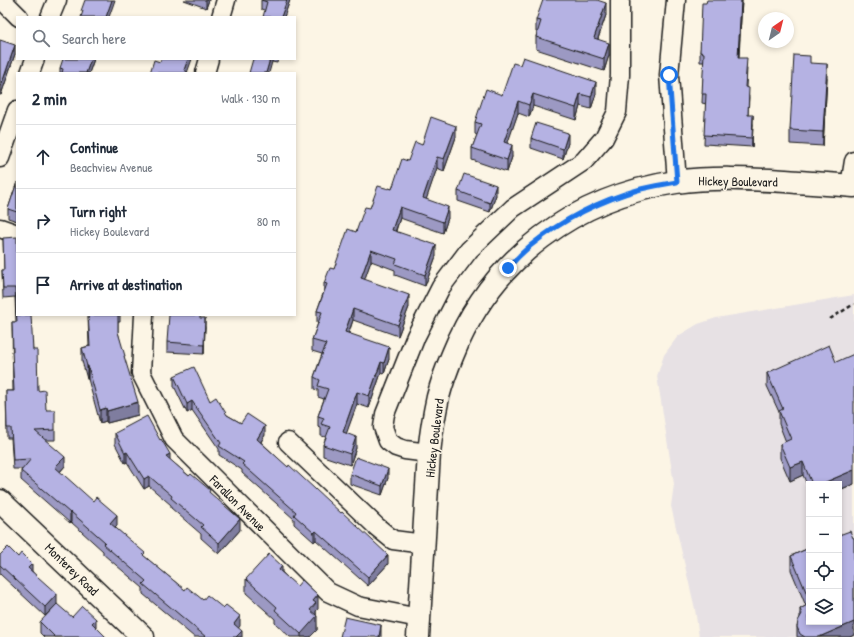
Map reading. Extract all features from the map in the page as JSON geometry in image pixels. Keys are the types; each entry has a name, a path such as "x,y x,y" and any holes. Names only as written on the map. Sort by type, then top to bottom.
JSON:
{"main road":[{"name":"Hickey Boulevard","path":"419,627 429,453 432,425 438,395 447,368 472,314 489,290 508,268 529,247 551,230 608,200 641,189 677,182 714,179 750,179 852,186"},
{"name":"Monterey Road","path":"0,501 143,637"}],"street":[{"path":"2,0 19,16"},
{"path":"50,16 57,0"},
{"path":"221,16 226,0"},
{"path":"429,453 405,450 396,447 388,441 383,427 385,414 416,336 441,286 469,250 514,208 584,161 604,138 617,112 620,75 620,0"},
{"path":"676,0 669,75 677,182"},
{"path":"30,72 35,60"},
{"path":"205,72 209,60"},
{"path":"0,158 16,113"},
{"path":"852,186 854,161"},
{"path":"0,228 16,234"},
{"name":"Farallon Avenue","path":"144,316 141,373 174,439 328,592 358,606 419,627"},
{"path":"288,442 377,527 393,540 424,544"}],"path":[{"path":"830,319 854,304"}],"shaded area":[{"path":"854,295 854,637 699,637 695,609 671,506 674,484 657,376 664,355 678,336 698,324 716,318"}],"building":[{"path":"85,0 112,0 106,16 81,16 83,11 81,11"},
{"path":"261,0 287,0 281,16 263,16 267,2"},
{"path":"543,0 597,0 606,3 594,38 609,43 604,59 536,37 541,21 536,20"},
{"path":"707,0 741,0 738,58 747,58 745,87 749,88 748,115 753,115 752,138 704,135 706,94 702,94 704,53 700,52 702,3 706,3"},
{"path":"0,40 15,45 1,86 0,85"},
{"path":"794,55 810,56 810,63 827,64 823,132 790,130"},
{"path":"523,57 596,82 591,97 580,94 576,108 533,94 529,105 518,101 504,142 512,145 507,160 472,148 481,124 475,122 486,89 502,95 513,63 520,65"},
{"path":"63,60 91,60 86,72 62,72 63,69 60,68"},
{"path":"154,60 160,62 161,60 188,60 184,70 188,72 150,72"},
{"path":"253,60 270,60 266,72 249,72"},
{"path":"431,117 456,126 444,159 437,157 423,198 448,207 443,222 400,207 392,230 436,245 425,275 395,264 397,259 371,250 361,278 409,295 398,325 353,309 345,332 389,347 384,363 381,362 369,396 357,392 343,432 356,437 350,454 323,445 330,427 321,424 324,418 318,416 328,389 318,386 320,380 314,377 326,344 312,340 322,312 317,311 327,284 324,283 330,268 334,269 348,229 356,232 365,207 370,208 378,186 392,189 402,159 408,161 415,142 422,145"},
{"path":"536,123 568,133 563,149 531,138"},
{"path":"464,174 496,185 490,203 458,191"},
{"path":"16,185 16,212 8,209"},
{"path":"16,237 16,305 15,288 3,288 3,238"},
{"path":"17,316 31,316 33,350 37,350 38,391 45,390 46,410 55,410 55,430 35,431 65,457 55,467 93,501 96,497 117,515 110,523 145,553 143,555 185,590 187,587 203,600 207,595 223,608 226,605 240,616 234,624 242,631 236,637 206,637 143,584 146,581 103,544 105,542 21,471 31,459 13,460 11,428 7,428 6,391 14,391 12,322 17,322"},
{"path":"88,316 118,316 118,332 138,402 107,411 106,408 100,410 82,348 90,346"},
{"path":"169,316 200,316 200,318 205,318 204,345 167,342"},
{"path":"829,345 836,362 854,354 854,470 828,481 811,481 803,462 790,467 780,444 791,439 779,411 783,409 767,373"},
{"path":"194,367 210,401 216,397 227,415 241,423 247,414 265,426 257,439 288,467 289,465 388,555 368,577 316,531 314,533 294,515 296,512 242,464 244,462 219,446 221,443 192,401 187,404 174,376"},
{"path":"147,416 160,440 161,439 170,454 166,456 189,476 191,474 210,490 209,492 240,519 219,543 201,527 203,525 171,498 172,496 149,476 144,479 127,452 125,453 115,433"},
{"path":"356,457 388,469 382,486 350,474"},
{"path":"850,531 854,538 854,622 819,637 805,637 800,634 797,627 798,621 802,614 800,609 806,606 806,625 842,625 842,534"},
{"path":"8,547 18,557 21,553 32,564 28,568 57,594 45,607 0,565 0,555"},
{"path":"806,549 806,592 791,556"},
{"path":"269,554 282,566 279,570 297,586 302,580 318,595 313,601 316,603 310,610 317,616 301,634 275,610 277,607 246,579"},
{"path":"57,604 72,617 82,606 96,619 92,623 106,637 55,637 40,622"},
{"path":"345,617 381,625 379,637 340,637"}],"route":[{"path":"508,268 529,247 551,230 579,214 608,200 641,189 677,182 669,75"}]}
